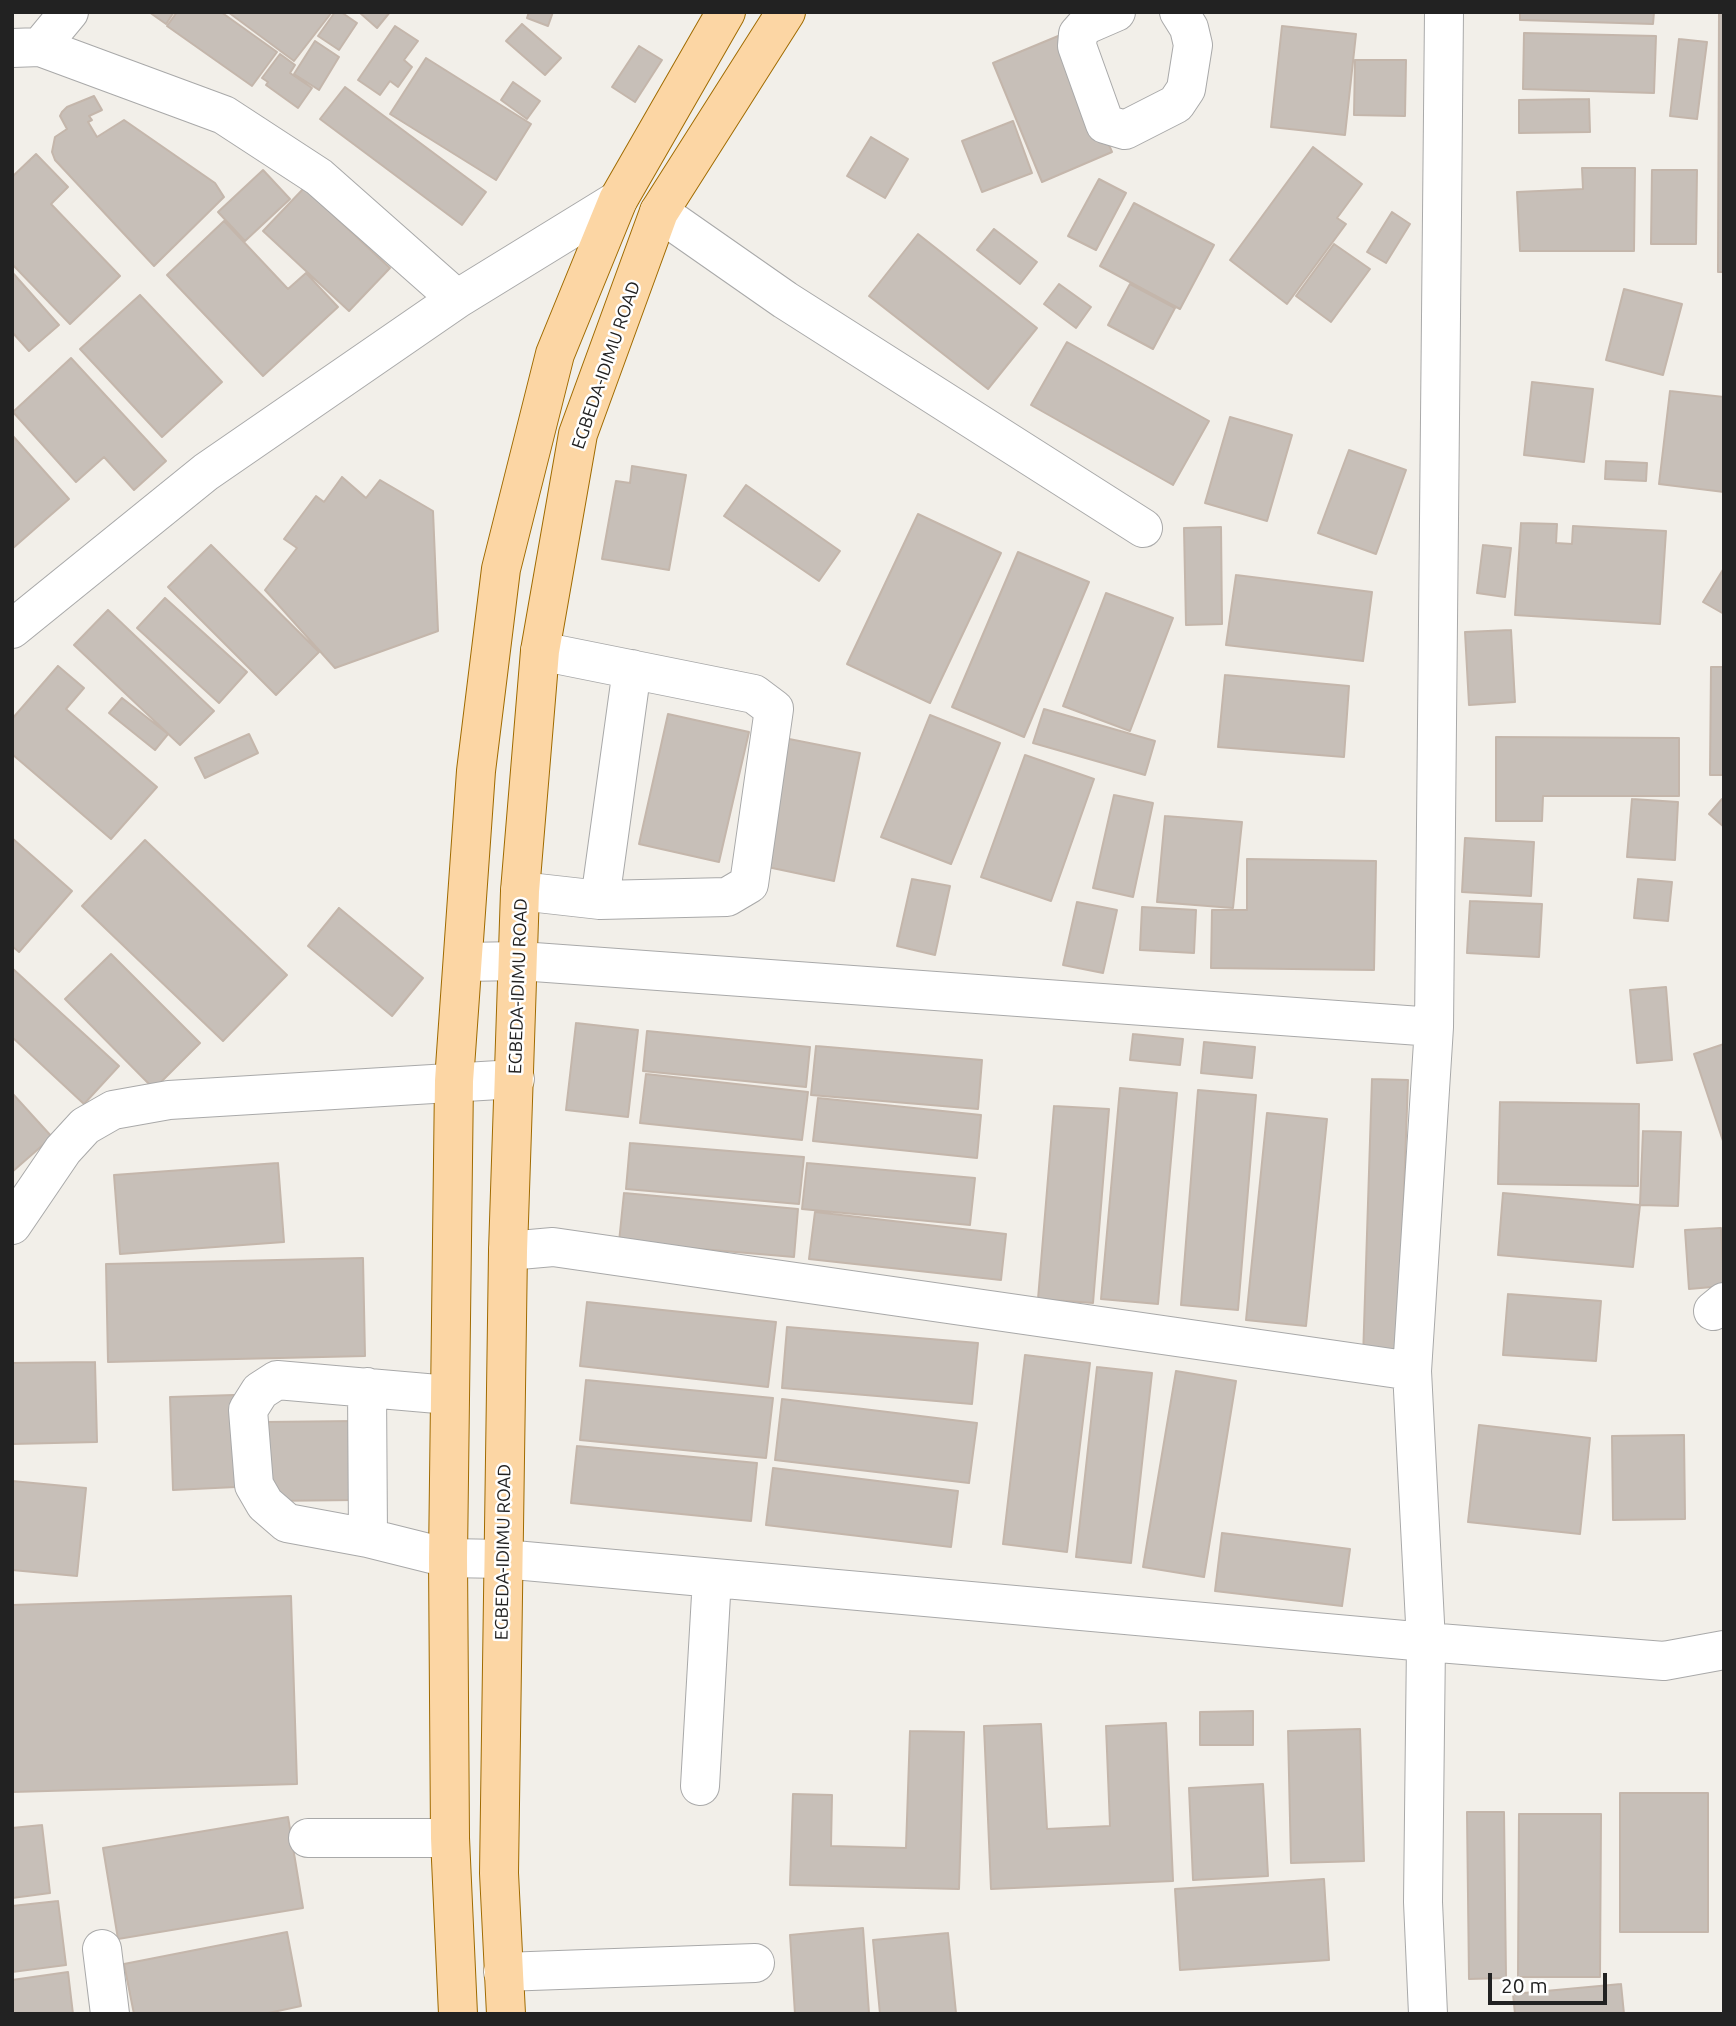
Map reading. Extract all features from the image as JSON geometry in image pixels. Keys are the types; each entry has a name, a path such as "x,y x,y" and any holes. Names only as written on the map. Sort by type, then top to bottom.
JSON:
{"main road":[{"path":"458,2014 450,1838 448,1558 454,1081 476,771 501,569 555,354 618,200 726,12"},
{"name":"EGBEDA-IDIMU ROAD","path":"506,2014 499,1873 508,1251 520,961 520,891 540,651 578,434 659,212 786,12"}],"street":[{"path":"26,47 69,12"},
{"path":"1116,12 1086,25 1078,34 1077,46 1105,124 1125,130 1176,104 1186,89 1193,45 1189,27 1179,12"},
{"path":"1428,2014 1423,1902 1426,1642 1412,1371 1434,1027 1444,12"},
{"path":"26,47 225,115 319,177 457,299"},
{"path":"12,629 206,472 457,299 618,200"},
{"path":"659,212 785,300 1143,528"},
{"path":"520,891 600,900 727,897 749,884 774,709 754,694 540,651"},
{"path":"600,900 632,669"},
{"path":"463,962 520,961 1434,1027"},
{"path":"12,1225 63,1150 85,1126 113,1110 169,1100 515,1079"},
{"path":"508,1251 553,1247 1412,1371"},
{"path":"449,1395 277,1380 260,1391 247,1410 254,1485 265,1504 287,1523 368,1538 448,1558 503,1559 1664,1661 1724,1650"},
{"path":"367,1387 368,1538"},
{"path":"700,1786 712,1578"},
{"path":"307,1838 450,1838"},
{"path":"102,1949 110,2014"},
{"path":"503,1972 755,1963"}],"building":[{"path":"149,12 174,12 166,24"},
{"path":"177,12 221,12 277,52 252,86 167,26"},
{"path":"228,12 332,12 294,61"},
{"path":"335,12 341,12 357,23 339,50 318,36"},
{"path":"359,12 390,12 377,28"},
{"path":"529,12 553,12 548,26 527,18"},
{"path":"1520,12 1654,12 1653,24 1520,20"},
{"path":"1719,12 1724,12 1724,272 1718,272"},
{"path":"522,24 561,58 545,75 506,41"},
{"path":"395,26 418,41 404,60 412,67 398,87 390,81 380,95 358,80"},
{"path":"1282,26 1356,34 1345,135 1271,127"},
{"path":"1524,33 1656,36 1654,93 1523,89"},
{"path":"1063,34 1112,152 1042,182 993,63"},
{"path":"1679,39 1707,42 1697,119 1670,116"},
{"path":"315,41 339,57 319,90 294,74"},
{"path":"639,46 662,60 635,102 612,87"},
{"path":"280,54 295,65 290,73 312,88 298,108 266,85 268,82 262,78"},
{"path":"426,58 531,124 496,180 390,114"},
{"path":"1355,60 1406,60 1405,116 1354,115"},
{"path":"513,82 540,101 527,119 501,100"},
{"path":"345,87 486,192 462,225 320,119"},
{"path":"94,96 102,110 89,116 92,120 88,122 97,137 124,120 215,183 224,197 154,266 55,160 52,152 55,137 67,129 60,116 62,112 67,107"},
{"path":"1589,99 1590,132 1519,133 1519,100"},
{"path":"1013,121 1032,173 982,192 962,141"},
{"path":"871,137 908,159 885,198 847,176"},
{"path":"1313,147 1362,184 1337,218 1346,224 1287,304 1230,260"},
{"path":"36,154 68,187 51,204 120,276 70,324 12,264 12,177"},
{"path":"1582,168 1635,168 1634,251 1520,251 1517,192 1583,189"},
{"path":"263,170 290,199 245,241 218,212"},
{"path":"1652,170 1697,170 1696,244 1651,244"},
{"path":"1099,179 1126,193 1096,250 1068,236"},
{"path":"304,188 390,268 349,311 263,231"},
{"path":"1134,203 1214,245 1180,309 1100,266"},
{"path":"1392,212 1410,224 1386,263 1367,252"},
{"path":"224,221 288,289 306,273 338,307 263,376 167,275"},
{"path":"994,229 1037,262 1020,284 977,250"},
{"path":"918,234 1037,328 988,389 869,296"},
{"path":"1334,244 1370,269 1331,322 1296,296"},
{"path":"12,272 59,325 29,351 12,332"},
{"path":"1059,284 1091,307 1076,328 1044,304"},
{"path":"1130,284 1175,308 1153,349 1108,325"},
{"path":"1624,289 1682,304 1663,375 1606,360"},
{"path":"140,295 222,382 162,437 80,349"},
{"path":"1067,342 1209,421 1173,485 1031,405"},
{"path":"71,358 166,461 134,490 104,457 76,482 13,412"},
{"path":"1532,382 1593,389 1584,462 1524,455"},
{"path":"1670,391 1724,397 1724,492 1659,484"},
{"path":"1230,417 1292,435 1267,521 1205,503"},
{"path":"12,435 69,499 12,549"},
{"path":"1349,450 1406,470 1376,554 1318,533"},
{"path":"1606,461 1647,463 1646,481 1605,479"},
{"path":"632,466 686,475 669,570 602,559 616,481 630,483"},
{"path":"342,477 366,498 380,480 433,511 438,631 335,668 265,590 297,548 284,539 316,496 324,502"},
{"path":"746,485 840,551 819,581 724,516"},
{"path":"918,514 1001,553 930,703 847,664"},
{"path":"1521,523 1557,524 1556,543 1572,544 1573,526 1666,531 1660,624 1515,615"},
{"path":"1221,527 1222,624 1186,625 1184,528"},
{"path":"211,545 319,652 276,695 168,587"},
{"path":"1483,545 1511,548 1505,597 1477,593"},
{"path":"1018,552 1089,582 1024,737 952,707"},
{"path":"1724,568 1724,614 1703,602"},
{"path":"1236,575 1372,592 1363,661 1226,645"},
{"path":"1106,593 1173,618 1130,731 1063,706"},
{"path":"165,598 247,672 219,703 137,628"},
{"path":"108,610 214,711 180,745 74,645"},
{"path":"1511,630 1515,702 1469,705 1465,632"},
{"path":"58,666 84,688 66,709 157,787 111,839 12,754 12,719"},
{"path":"1711,667 1724,667 1724,775 1710,775"},
{"path":"1225,675 1349,686 1344,757 1218,747"},
{"path":"122,698 168,734 155,750 109,713"},
{"path":"1044,709 1155,741 1145,775 1033,743"},
{"path":"668,714 749,732 719,862 639,844"},
{"path":"930,715 1000,743 951,864 881,837"},
{"path":"249,734 258,753 205,778 195,758"},
{"path":"1496,737 1679,738 1679,796 1543,796 1542,821 1496,821"},
{"path":"784,738 860,753 834,881 758,865"},
{"path":"1025,755 1094,779 1051,901 981,877"},
{"path":"1114,795 1153,803 1133,897 1093,888"},
{"path":"1632,799 1678,802 1675,860 1627,857"},
{"path":"1724,800 1724,827 1709,814"},
{"path":"1165,816 1242,822 1233,908 1157,902"},
{"path":"12,838 72,891 19,952 12,946"},
{"path":"1465,838 1534,842 1531,896 1462,892"},
{"path":"145,840 287,975 223,1041 82,906"},
{"path":"1247,859 1376,861 1374,970 1211,968 1212,910 1247,910"},
{"path":"912,879 950,886 935,955 897,946"},
{"path":"1638,879 1672,882 1668,921 1634,918"},
{"path":"1470,901 1542,904 1539,957 1467,953"},
{"path":"1077,902 1117,910 1103,973 1063,965"},
{"path":"1142,907 1196,910 1194,953 1140,950"},
{"path":"339,908 423,978 392,1016 308,946"},
{"path":"111,954 200,1043 154,1089 65,999"},
{"path":"12,968 119,1066 84,1104 12,1037"},
{"path":"1666,987 1672,1060 1637,1063 1630,990"},
{"path":"576,1023 638,1030 628,1117 566,1110"},
{"path":"647,1031 810,1047 806,1087 643,1071"},
{"path":"1133,1034 1183,1039 1180,1065 1130,1060"},
{"path":"1204,1042 1255,1047 1252,1078 1201,1073"},
{"path":"1724,1044 1724,1144 1694,1054"},
{"path":"816,1046 982,1060 978,1109 811,1095"},
{"path":"646,1074 808,1092 802,1140 640,1123"},
{"path":"1372,1079 1408,1080 1398,1359 1363,1358"},
{"path":"1120,1088 1177,1093 1158,1304 1101,1299"},
{"path":"1198,1090 1256,1095 1238,1310 1181,1305"},
{"path":"12,1093 52,1137 12,1172"},
{"path":"818,1098 981,1115 977,1158 813,1141"},
{"path":"1500,1102 1639,1104 1638,1186 1498,1184"},
{"path":"1054,1106 1109,1109 1093,1303 1038,1299"},
{"path":"1267,1113 1327,1119 1306,1326 1246,1320"},
{"path":"1643,1131 1681,1132 1678,1206 1640,1205"},
{"path":"630,1143 804,1157 799,1204 626,1189"},
{"path":"278,1163 284,1242 120,1254 114,1175"},
{"path":"807,1163 975,1178 970,1225 802,1209"},
{"path":"624,1193 798,1209 794,1257 619,1242"},
{"path":"1503,1193 1640,1205 1633,1267 1498,1255"},
{"path":"815,1212 1006,1234 1001,1280 809,1259"},
{"path":"1721,1228 1724,1286 1689,1289 1685,1230"},
{"path":"363,1258 365,1356 108,1362 106,1264"},
{"path":"1508,1294 1601,1301 1596,1361 1503,1355"},
{"path":"587,1302 776,1322 768,1387 580,1366"},
{"path":"787,1327 978,1343 972,1404 782,1388"},
{"path":"1025,1355 1090,1363 1067,1552 1003,1544"},
{"path":"95,1362 97,1442 12,1444 12,1363"},
{"path":"1097,1367 1152,1373 1131,1563 1076,1557"},
{"path":"1176,1371 1236,1381 1204,1577 1143,1567"},
{"path":"586,1380 773,1398 766,1458 580,1440"},
{"path":"234,1395 236,1487 173,1490 170,1397"},
{"path":"782,1399 977,1423 969,1483 775,1460"},
{"path":"356,1421 356,1500 266,1501 265,1422"},
{"path":"1479,1425 1590,1438 1580,1534 1468,1522"},
{"path":"1684,1435 1685,1519 1613,1520 1612,1436"},
{"path":"577,1446 757,1463 751,1521 571,1503"},
{"path":"773,1468 958,1491 951,1547 766,1525"},
{"path":"12,1481 86,1488 77,1576 12,1570"},
{"path":"1222,1533 1350,1549 1342,1606 1215,1591"},
{"path":"291,1596 297,1784 12,1792 12,1605"},
{"path":"1253,1711 1253,1745 1200,1745 1200,1712"},
{"path":"1166,1723 1173,1881 991,1889 984,1726 1041,1724 1047,1829 1110,1826 1106,1726"},
{"path":"1360,1729 1364,1861 1291,1863 1288,1731"},
{"path":"910,1731 964,1732 959,1889 790,1885 793,1794 832,1795 831,1846 906,1848"},
{"path":"1263,1784 1268,1876 1193,1880 1189,1788"},
{"path":"1620,1793 1708,1793 1708,1932 1620,1932"},
{"path":"1467,1812 1504,1812 1506,1978 1469,1979"},
{"path":"1519,1814 1601,1814 1600,1977 1518,1977"},
{"path":"288,1817 303,1908 118,1939 103,1848"},
{"path":"42,1825 50,1893 12,1898 12,1828"},
{"path":"1324,1879 1329,1960 1180,1970 1175,1889"},
{"path":"58,1901 66,1965 12,1972 12,1906"},
{"path":"863,1928 869,2013 795,2014 790,1935"},
{"path":"287,1932 301,2006 264,2014 134,2014 124,1964"},
{"path":"948,1933 956,2013 880,2014 873,1940"},
{"path":"68,1972 73,2014 12,2014 12,1980"},
{"path":"1621,1984 1624,2014 1515,2014 1513,1994"}]}
